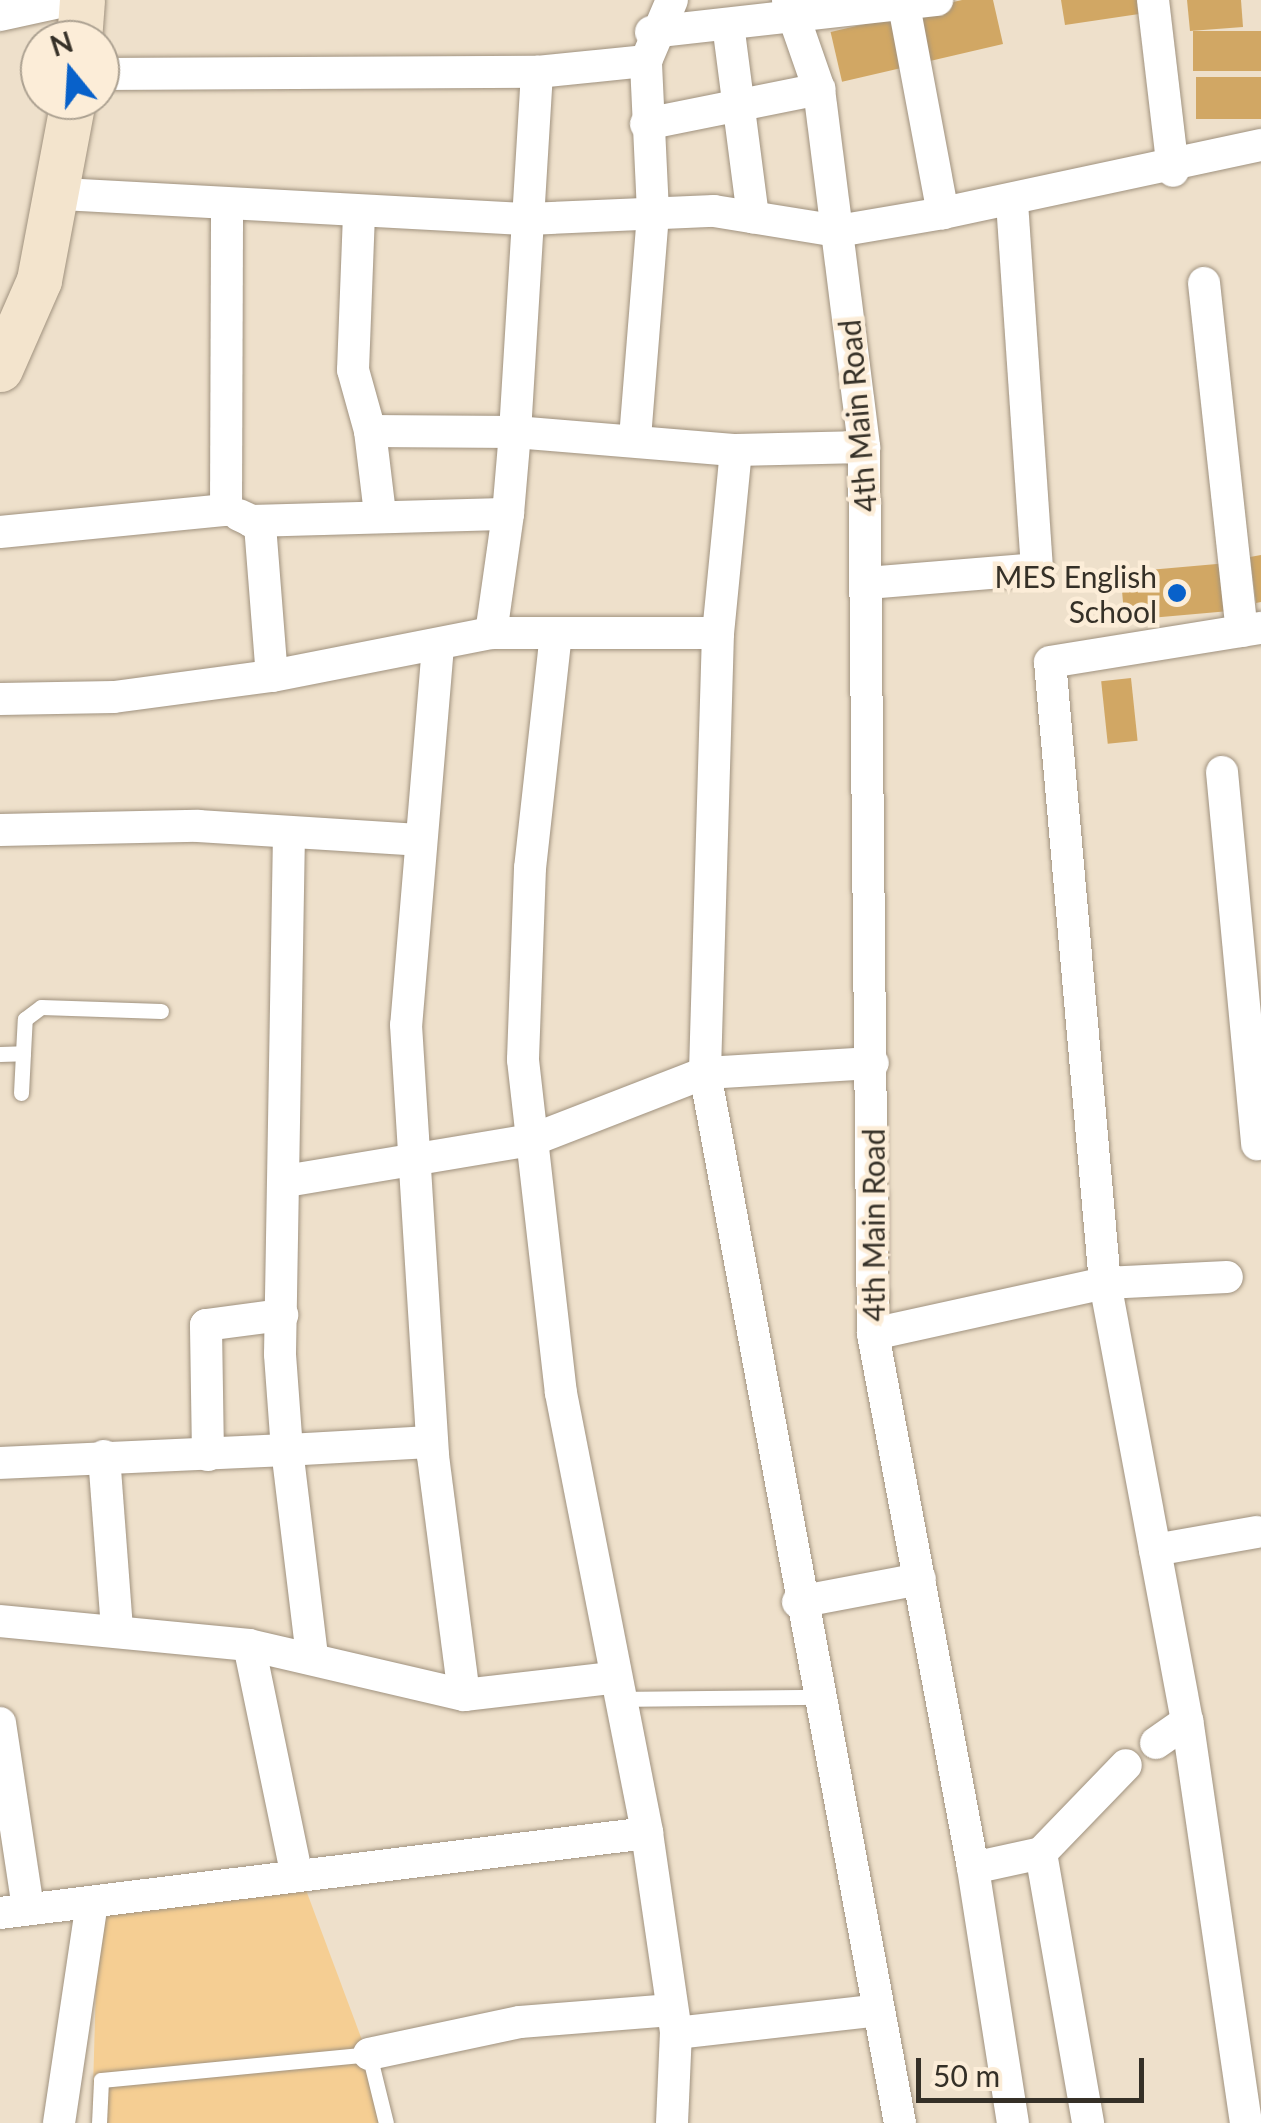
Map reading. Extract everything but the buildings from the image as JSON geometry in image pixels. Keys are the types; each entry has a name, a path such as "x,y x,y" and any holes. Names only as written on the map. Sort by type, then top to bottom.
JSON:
{"street":[{"path":"0,14 68,0"},
{"path":"635,438 654,212 646,124 648,46 672,0"},
{"path":"120,74 536,72 791,9 938,0"},
{"path":"1152,0 1173,170"},
{"path":"904,3 942,212"},
{"name":"4th Main Road","path":"791,9 819,89 864,447 872,1334 973,1868 1013,2123"},
{"path":"728,24 752,217"},
{"path":"491,633 515,432 536,72"},
{"path":"646,124 738,102 819,89"},
{"path":"3,352 29,316 62,194 71,120"},
{"path":"62,194 227,209 360,214 528,219 654,212 752,217 838,231 1173,170 1261,145"},
{"path":"868,583 1037,569 1012,202"},
{"path":"227,209 239,516"},
{"path":"360,214 353,370 370,431 380,514"},
{"path":"1204,284 1252,629 1050,662 1105,1283 1187,1722 1246,2123"},
{"path":"370,431 635,438 736,450 864,447"},
{"path":"736,450 718,632 706,1073 873,2011 900,2123"},
{"path":"0,532 239,516 508,514"},
{"path":"239,516 260,525 272,676"},
{"path":"0,699 114,697 272,676 491,633 718,632"},
{"path":"556,634 530,868 523,1060 561,1392 613,1688 647,1833 674,2021 672,2123"},
{"path":"438,646 406,1025 432,1442 464,1694"},
{"path":"1222,772 1250,960 1257,1144"},
{"path":"0,830 290,832 420,840"},
{"path":"290,832 282,1315 288,1450 312,1656"},
{"path":"286,1181 532,1140 706,1073 872,1063"},
{"path":"872,1334 1105,1283 1227,1277"},
{"path":"208,1455 206,1325 282,1315"},
{"path":"0,1462 432,1442"},
{"path":"104,1456 116,1629"},
{"path":"1154,1550 1256,1532"},
{"path":"798,1602 920,1579"},
{"path":"0,1621 116,1629 249,1645 312,1656 464,1694 613,1688"},
{"path":"249,1645 297,1876"},
{"path":"1156,1743 1187,1722"},
{"path":"0,1723 14,1911 647,1833"},
{"path":"973,1868 1041,1854 1126,1764"},
{"path":"1041,1854 1088,2123"},
{"path":"59,2123 92,1902"},
{"path":"368,2054 520,2022 674,2021 873,2011"}],"lane":[{"path":"21,1093 25,1019 42,1007 162,1011"},
{"path":"0,1054 23,1053"},
{"path":"613,1688 816,1698"},
{"path":"100,2123 101,2080 368,2054 386,2123"}],"shaded area":[{"path":"306,1890 393,2123 92,2123 98,1916"}],"place":[{"name":"MES English School","path":"1177,593"}]}
